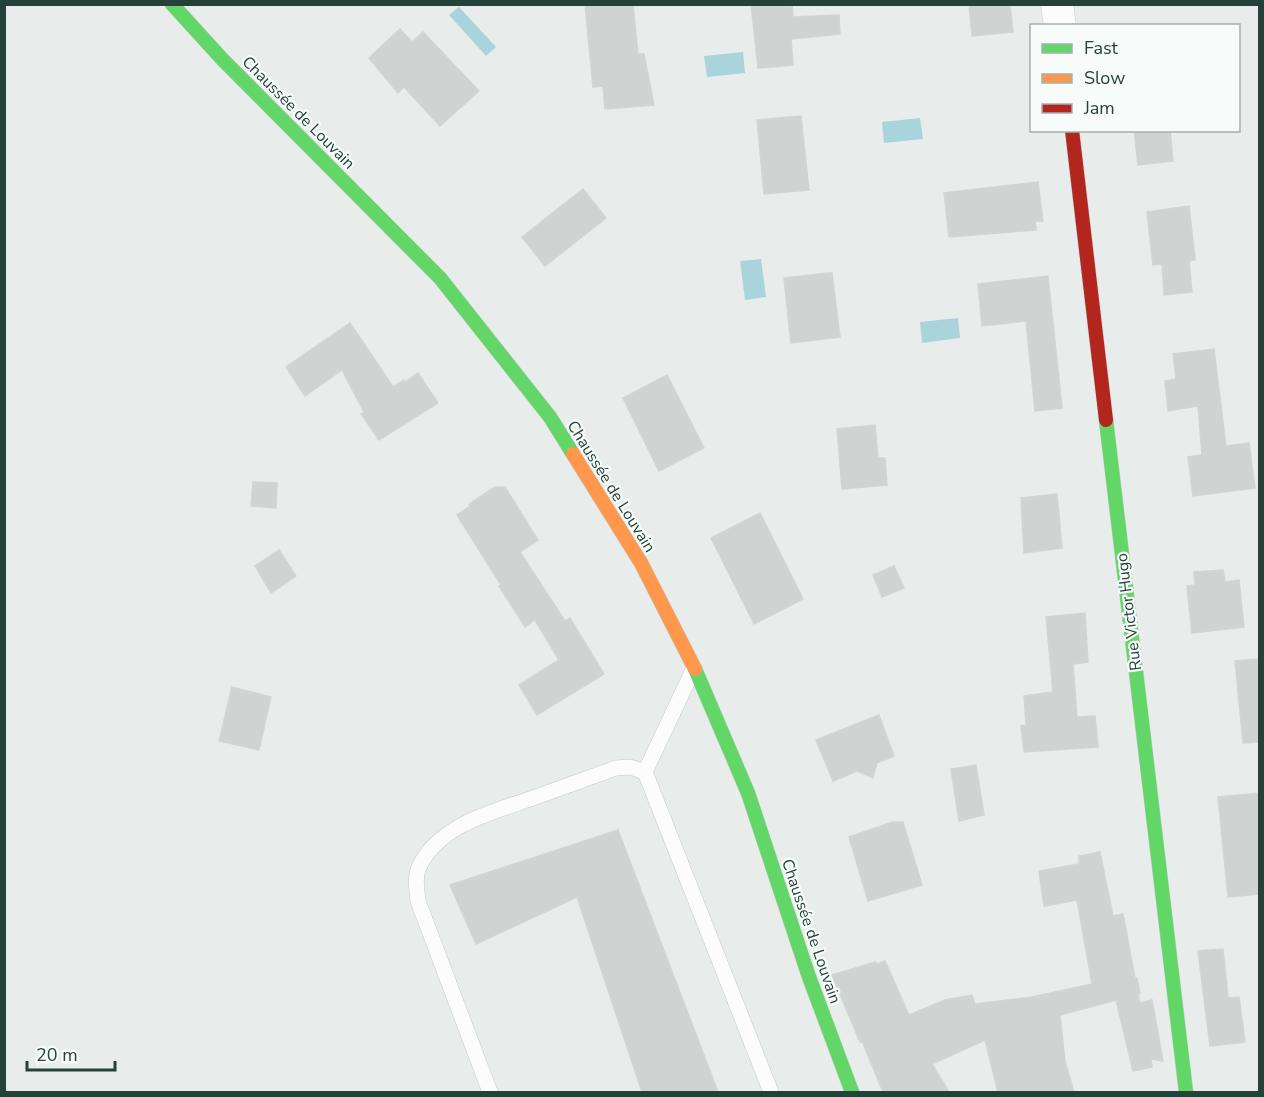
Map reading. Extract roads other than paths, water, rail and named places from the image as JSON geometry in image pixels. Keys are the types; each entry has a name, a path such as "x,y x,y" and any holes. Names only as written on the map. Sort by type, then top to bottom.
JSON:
{"main road":[{"name":"Chaussée de Louvain","path":"172,4 223,60 440,278 550,417 641,563 694,668 748,793 808,976 852,1092"},
{"name":"Rue Victor Hugo","path":"1072,132 1186,1092"}],"street":[{"path":"1057,4 1060,24"}],"lane":[{"path":"694,668 645,772 771,1092"},
{"path":"490,1092 418,901 416,883 419,866 430,850 448,834 474,819 616,768 630,767 645,772"}],"water":[{"path":"459,7 496,47 486,56 449,15"},
{"path":"743,52 745,73 707,77 704,56"},
{"path":"920,118 923,139 884,143 882,122"},
{"path":"761,259 766,297 745,300 740,261"},
{"path":"958,318 960,338 922,343 920,322"}]}
